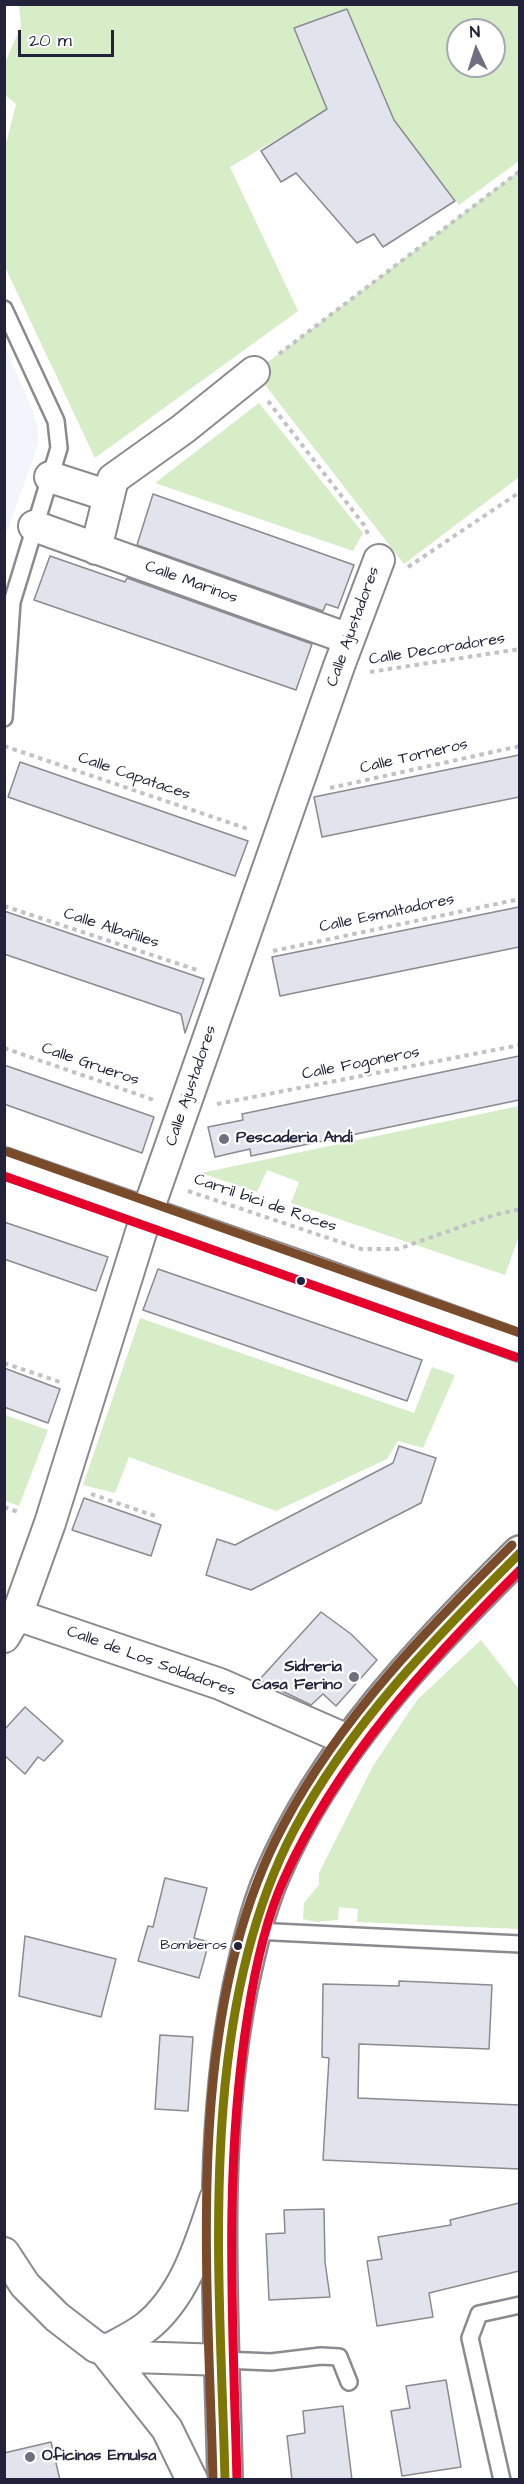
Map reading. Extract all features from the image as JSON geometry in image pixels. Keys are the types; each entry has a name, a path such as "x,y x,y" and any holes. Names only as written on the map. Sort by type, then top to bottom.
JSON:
{"street":[{"path":"96,549 113,479 183,429 252,374"},
{"path":"50,477 109,496"},
{"name":"Calle Marinos","path":"34,526 349,639"},
{"name":"Calle Ajustadores","path":"11,1626 50,1523 147,1213 349,639 379,560"},
{"path":"4,1163 519,1346"},
{"path":"225,2480 219,2184 231,2034 254,1931 271,1877 296,1827 350,1741 457,1615 519,1553"},
{"name":"Calle de Los Soldadores","path":"11,1626 220,1684 350,1741"},
{"path":"105,2351 144,2329 164,2311 197,2256 219,2184"},
{"path":"4,2253 25,2285 57,2317 96,2348 133,2357 223,2360"},
{"path":"105,2351 167,2428 192,2480"}],"lane":[{"path":"4,309 56,421 59,448 12,602 4,718"},
{"path":"254,1931 519,1944"},
{"path":"502,2480 471,2338 479,2314 519,2305"},
{"path":"223,2360 271,2362 339,2356 349,2382"}],"path":[{"path":"519,171 252,374 364,525 379,560 396,571 412,566 469,524 519,492"},
{"name":"Calle Decoradores","path":"369,672 519,649"},
{"name":"Calle Capataces","path":"4,746 255,831"},
{"name":"Calle Torneros","path":"326,789 519,746"},
{"name":"Calle Esmaltadores","path":"272,951 519,899"},
{"name":"Calle Albañiles","path":"4,906 210,974"},
{"name":"Calle Fogoneros","path":"208,1106 519,1045"},
{"name":"Calle Grueros","path":"4,1048 158,1101"},
{"name":"Carril bici de Roces","path":"159,1182 362,1249 398,1250 494,1215 519,1209"},
{"path":"4,1363 69,1385"},
{"path":"84,1491 155,1516"},
{"path":"4,1507 26,1515"}],"shaded area":[{"path":"5,347 33,411 38,430 38,445 5,537"}],"green space":[{"path":"19,5 519,5 519,161 459,205 394,120 347,9 294,28 346,153 321,157 301,125 230,167 298,311 95,458 5,267 5,142 16,104 5,95 5,63 21,26"},
{"path":"519,171 519,477 404,564 255,372"},
{"path":"259,403 363,533 353,551 155,483"},
{"path":"519,1106 519,1236 505,1275 291,1203 299,1182 267,1170 257,1192 201,1173"},
{"path":"140,1318 414,1413 432,1367 455,1375 423,1448 398,1441 387,1459 276,1511 129,1457 115,1493 83,1485"},
{"path":"5,1415 48,1430 19,1506 5,1501"},
{"path":"481,1640 519,1689 519,1929 357,1922 358,1909 339,1907 338,1920 315,1922 303,1919 304,1903 319,1885 319,1873 373,1766 417,1700"}],"building":[{"path":"347,9 394,120 455,201 383,247 374,234 357,243 296,173 281,182 261,151 327,109 294,28"},
{"path":"153,494 354,565 338,608 326,604 323,611 137,545"},
{"path":"50,556 125,582 127,578 312,644 296,690 34,600"},
{"path":"519,755 519,797 322,837 314,797"},
{"path":"20,762 248,841 235,876 8,797"},
{"path":"519,907 519,947 280,996 272,957"},
{"path":"4,911 204,979 185,1033 181,1014 4,954"},
{"path":"519,1056 519,1100 251,1156 250,1149 215,1157 208,1127 243,1120 242,1114"},
{"path":"4,1065 154,1117 142,1153 4,1104"},
{"path":"4,1222 108,1257 96,1291 4,1259"},
{"path":"158,1269 422,1360 407,1401 143,1310"},
{"path":"4,1368 60,1389 48,1423 4,1407"},
{"path":"399,1446 436,1458 421,1503 251,1590 206,1575 217,1539 235,1545 393,1463"},
{"path":"84,1498 161,1525 151,1556 72,1530"},
{"path":"321,1612 351,1634 377,1660 336,1706 323,1694 311,1705 259,1680"},
{"path":"25,1707 63,1741 44,1761 38,1757 25,1774 4,1755 4,1730"},
{"path":"165,1878 207,1888 194,1938 209,1942 199,1978 138,1961 148,1926 153,1927"},
{"path":"25,1936 116,1959 101,2017 19,1996"},
{"path":"399,1981 492,1985 489,2049 359,2044 358,2098 519,2105 519,2169 323,2160 329,2058 322,2057 323,1984 399,1986"},
{"path":"160,2035 193,2037 188,2111 155,2109"},
{"path":"519,2203 519,2271 429,2293 433,2317 377,2326 367,2261 382,2259 378,2237 451,2225 450,2220"},
{"path":"324,2209 325,2262 330,2297 269,2300 266,2234 285,2233 284,2210"},
{"path":"446,2380 461,2467 402,2476 391,2411 410,2408 406,2386"},
{"path":"343,2406 352,2480 292,2480 287,2436 305,2433 303,2411"},
{"name":"Oficinas Emulsa","path":"51,2442 60,2480 4,2480 4,2453"}],"transit line":[{"path":"8,1152 520,1333"},
{"path":"4,1176 516,1357"},
{"path":"213,2480 206,2231 208,2144 215,2059 229,1977 251,1898 284,1824 332,1747 359,1711 418,1642 512,1545"},
{"path":"225,2480 220,2318 220,2148 227,2064 241,1982 262,1903 294,1830 316,1791 341,1754 396,1683 520,1553"},
{"path":"237,2480 232,2305 232,2188 235,2130 248,2014 266,1928 277,1895 306,1835 358,1753 419,1677 520,1570"}],"place":[{"name":"Pescaderia Andi","path":"224,1139"},
{"name":"Sidreria Casa Ferino","path":"354,1677"},
{"name":"Bomberos","path":"238,1946"},
{"name":"Oficinas Emulsa","path":"30,2457"}]}
